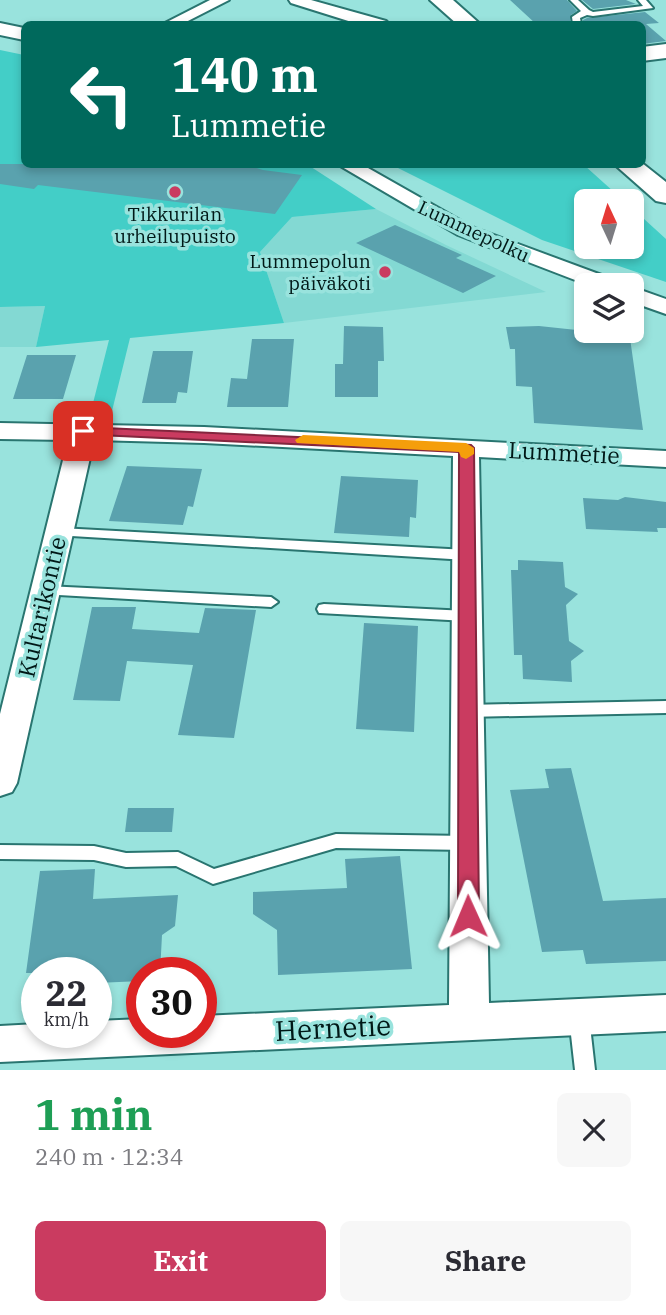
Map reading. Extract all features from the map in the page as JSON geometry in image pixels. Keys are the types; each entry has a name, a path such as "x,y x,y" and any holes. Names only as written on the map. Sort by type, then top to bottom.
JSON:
{"main road":[{"path":"421,0 442,21"},
{"path":"440,0 465,21"},
{"path":"646,45 666,43"},
{"path":"646,54 666,51"},
{"path":"632,168 666,195"}],"street":[{"path":"177,21 222,0"},
{"path":"296,0 366,21"},
{"name":"Lummepolku","path":"353,168 465,231 575,273"},
{"path":"644,299 666,307"},
{"name":"Lummetie","path":"0,431 83,431 666,459"},
{"name":"Kultarikontie","path":"0,783 83,431"},
{"path":"466,448 469,1022"},
{"name":"Hernetie","path":"0,1044 666,1013"}],"lane":[{"path":"574,0 586,12"},
{"path":"576,21 576,18 586,12 604,14 649,8 642,0"},
{"path":"60,532 467,555"},
{"path":"46,590 271,601"},
{"path":"324,609 467,616"},
{"path":"467,711 666,707"},
{"path":"0,852 94,853 126,860 178,859 213,877 335,841 468,843"},
{"path":"579,1017 584,1070"}],"shaded area":[{"name":"Tikkurilan urheilupuisto","path":"0,50 21,54 21,168 313,168 376,209 292,217 260,252 284,323 130,338 112,411 91,411 109,340 36,347 45,306 0,307"},
{"path":"398,168 587,168 611,189 574,189 574,251 542,240"},
{"name":"Lummepolun päiväkoti","path":"376,209 546,292 284,323 260,252 292,217"},
{"path":"644,219 666,239 666,282 598,259 644,259"},
{"path":"45,306 36,347 0,347 0,307"}],"building":[{"path":"510,0 567,0 577,11 571,15 570,21 533,21"},
{"path":"582,0 626,0 636,4 593,9"},
{"path":"645,12 659,23 583,21 587,18"},
{"path":"646,24 666,41 646,44"},
{"path":"0,164 21,164 21,168 256,168 302,175 275,214 38,185 34,189 0,184"},
{"path":"395,225 462,255 456,258 496,276 463,293 356,243"},
{"path":"344,326 383,327 384,361 378,361 378,397 335,397 335,364 343,364"},
{"path":"539,326 574,330 574,343 631,343 643,430 534,423 532,387 516,386 515,349 510,349 506,327"},
{"path":"252,339 294,339 288,407 227,407 231,378 247,379"},
{"path":"153,351 193,351 187,393 178,392 176,403 142,403"},
{"path":"27,355 76,355 63,399 13,399"},
{"path":"127,466 202,469 193,507 188,506 183,525 109,521"},
{"path":"341,476 418,480 416,518 410,517 409,537 334,533"},
{"path":"625,497 666,502 666,528 657,528 658,532 586,529 583,498 618,500"},
{"path":"518,560 563,562 565,587 578,594 566,605 569,641 584,651 571,661 572,682 523,679 522,655 514,655 511,570 518,570"},
{"path":"92,607 136,607 132,629 199,633 205,608 256,610 234,738 178,735 193,665 127,661 120,701 73,700"},
{"path":"364,623 418,626 414,732 356,729"},
{"path":"571,768 603,901 666,898 666,961 586,964 583,950 542,952 510,790 549,788 545,769"},
{"path":"128,808 174,808 172,832 125,832"},
{"path":"400,856 412,969 278,975 277,930 253,914 253,892 347,888 345,859"},
{"path":"95,869 93,899 178,895 175,926 162,935 161,957 126,957 126,982 112,982 112,957 28,957 40,871"}],"slow traffic":[{"path":"303,440 466,448 466,454"}],"place":[{"name":"Tikkurilan urheilupuisto","path":"175,192"},
{"name":"Lummepolun päiväkoti","path":"385,272"}],"route":[{"path":"83,431 466,448 468,916"}]}
